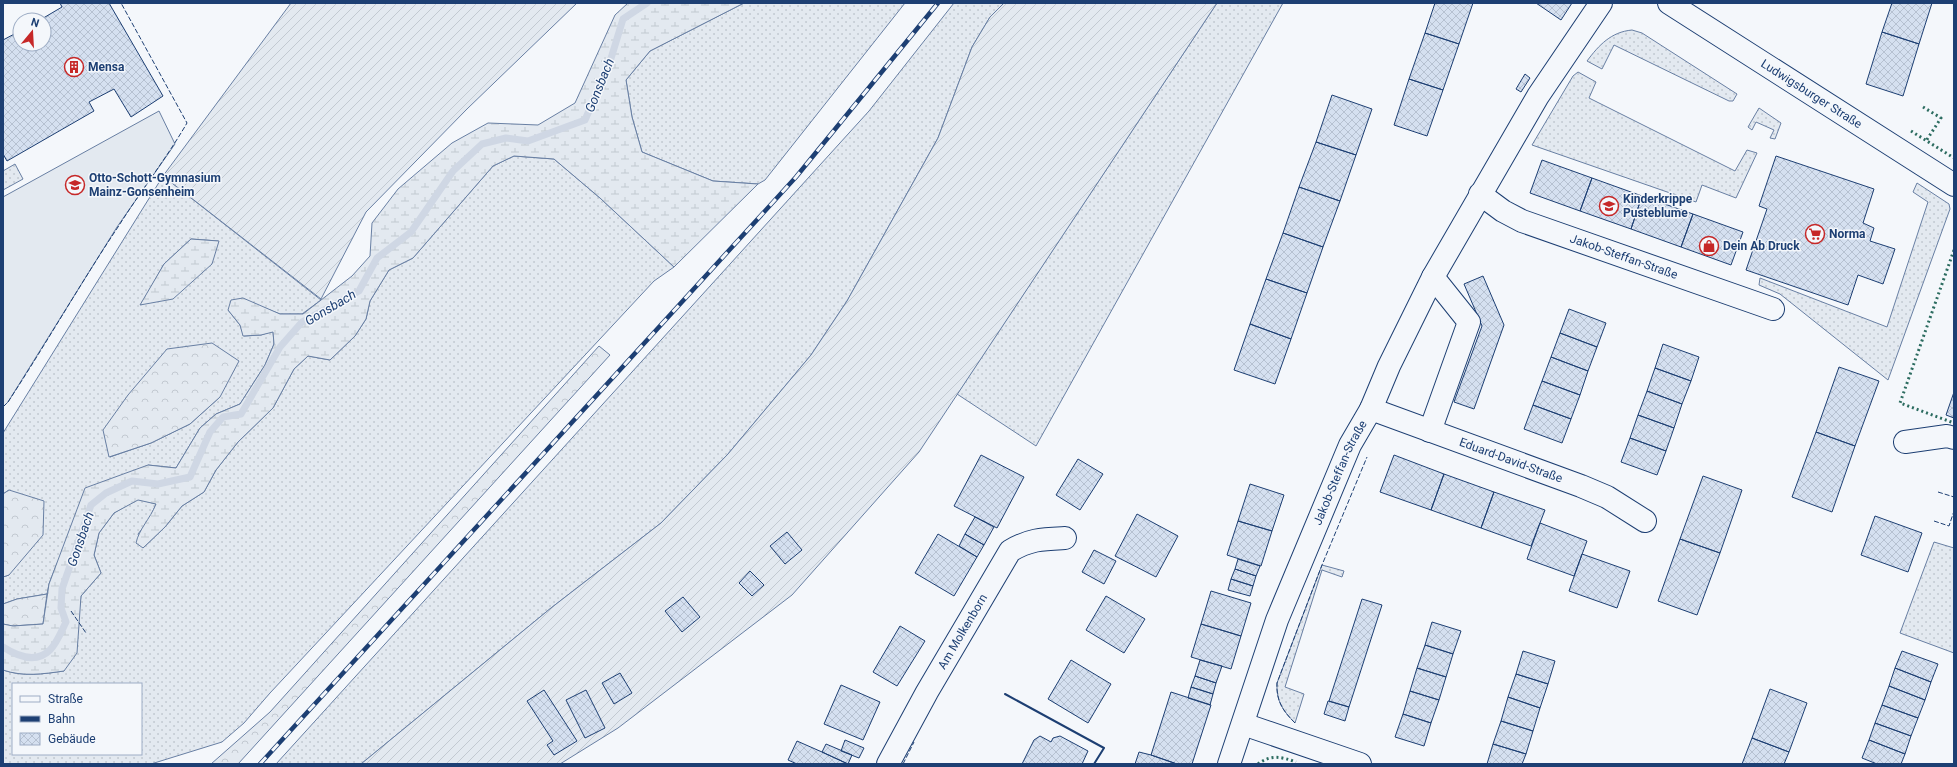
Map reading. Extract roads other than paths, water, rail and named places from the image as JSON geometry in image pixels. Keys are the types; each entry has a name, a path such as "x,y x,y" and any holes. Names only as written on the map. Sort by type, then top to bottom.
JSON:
{"street":[{"name":"Jakob-Steffan-Straße","path":"1229,764 1277,620 1350,445 1371,409 1389,366 1433,276 1538,96 1601,3"},
{"name":"Ludwigsburger Straße","path":"1669,3 1954,185"},
{"name":"Jakob-Steffan-Straße","path":"1480,194 1503,211 1522,221 1773,309"},
{"path":"1430,431 1468,322 1433,276"},
{"name":"Eduard-David-Straße","path":"1371,409 1553,475 1608,497 1645,521"},
{"path":"1905,442 1947,436 1954,438"},
{"name":"Am Molkenborn","path":"888,764 927,692 1010,551 1025,542 1042,539 1065,538"},
{"path":"1243,724 1360,764"}],"waterway":[{"name":"Gonsbach","path":"3,647 20,656 33,658 45,654 53,647 66,622 61,608 62,589 91,505 106,493 132,481 158,484 190,477 210,432 223,417 241,414 280,347 302,322 359,291 377,258 411,232 453,171 482,144 506,138 528,141 585,120 609,65 623,19 647,3"}],"railway":[{"path":"260,764 796,177 938,3"}],"place":[{"name":"Mensa","path":"74,67"},
{"name":"Otto-Schott-Gymnasium Mainz-Gonsenheim","path":"75,185"},
{"name":"Kinderkrippe Pusteblume","path":"1609,206"},
{"name":"Norma","path":"1815,234"},
{"name":"Dein Ab Druck","path":"1709,246"}]}
